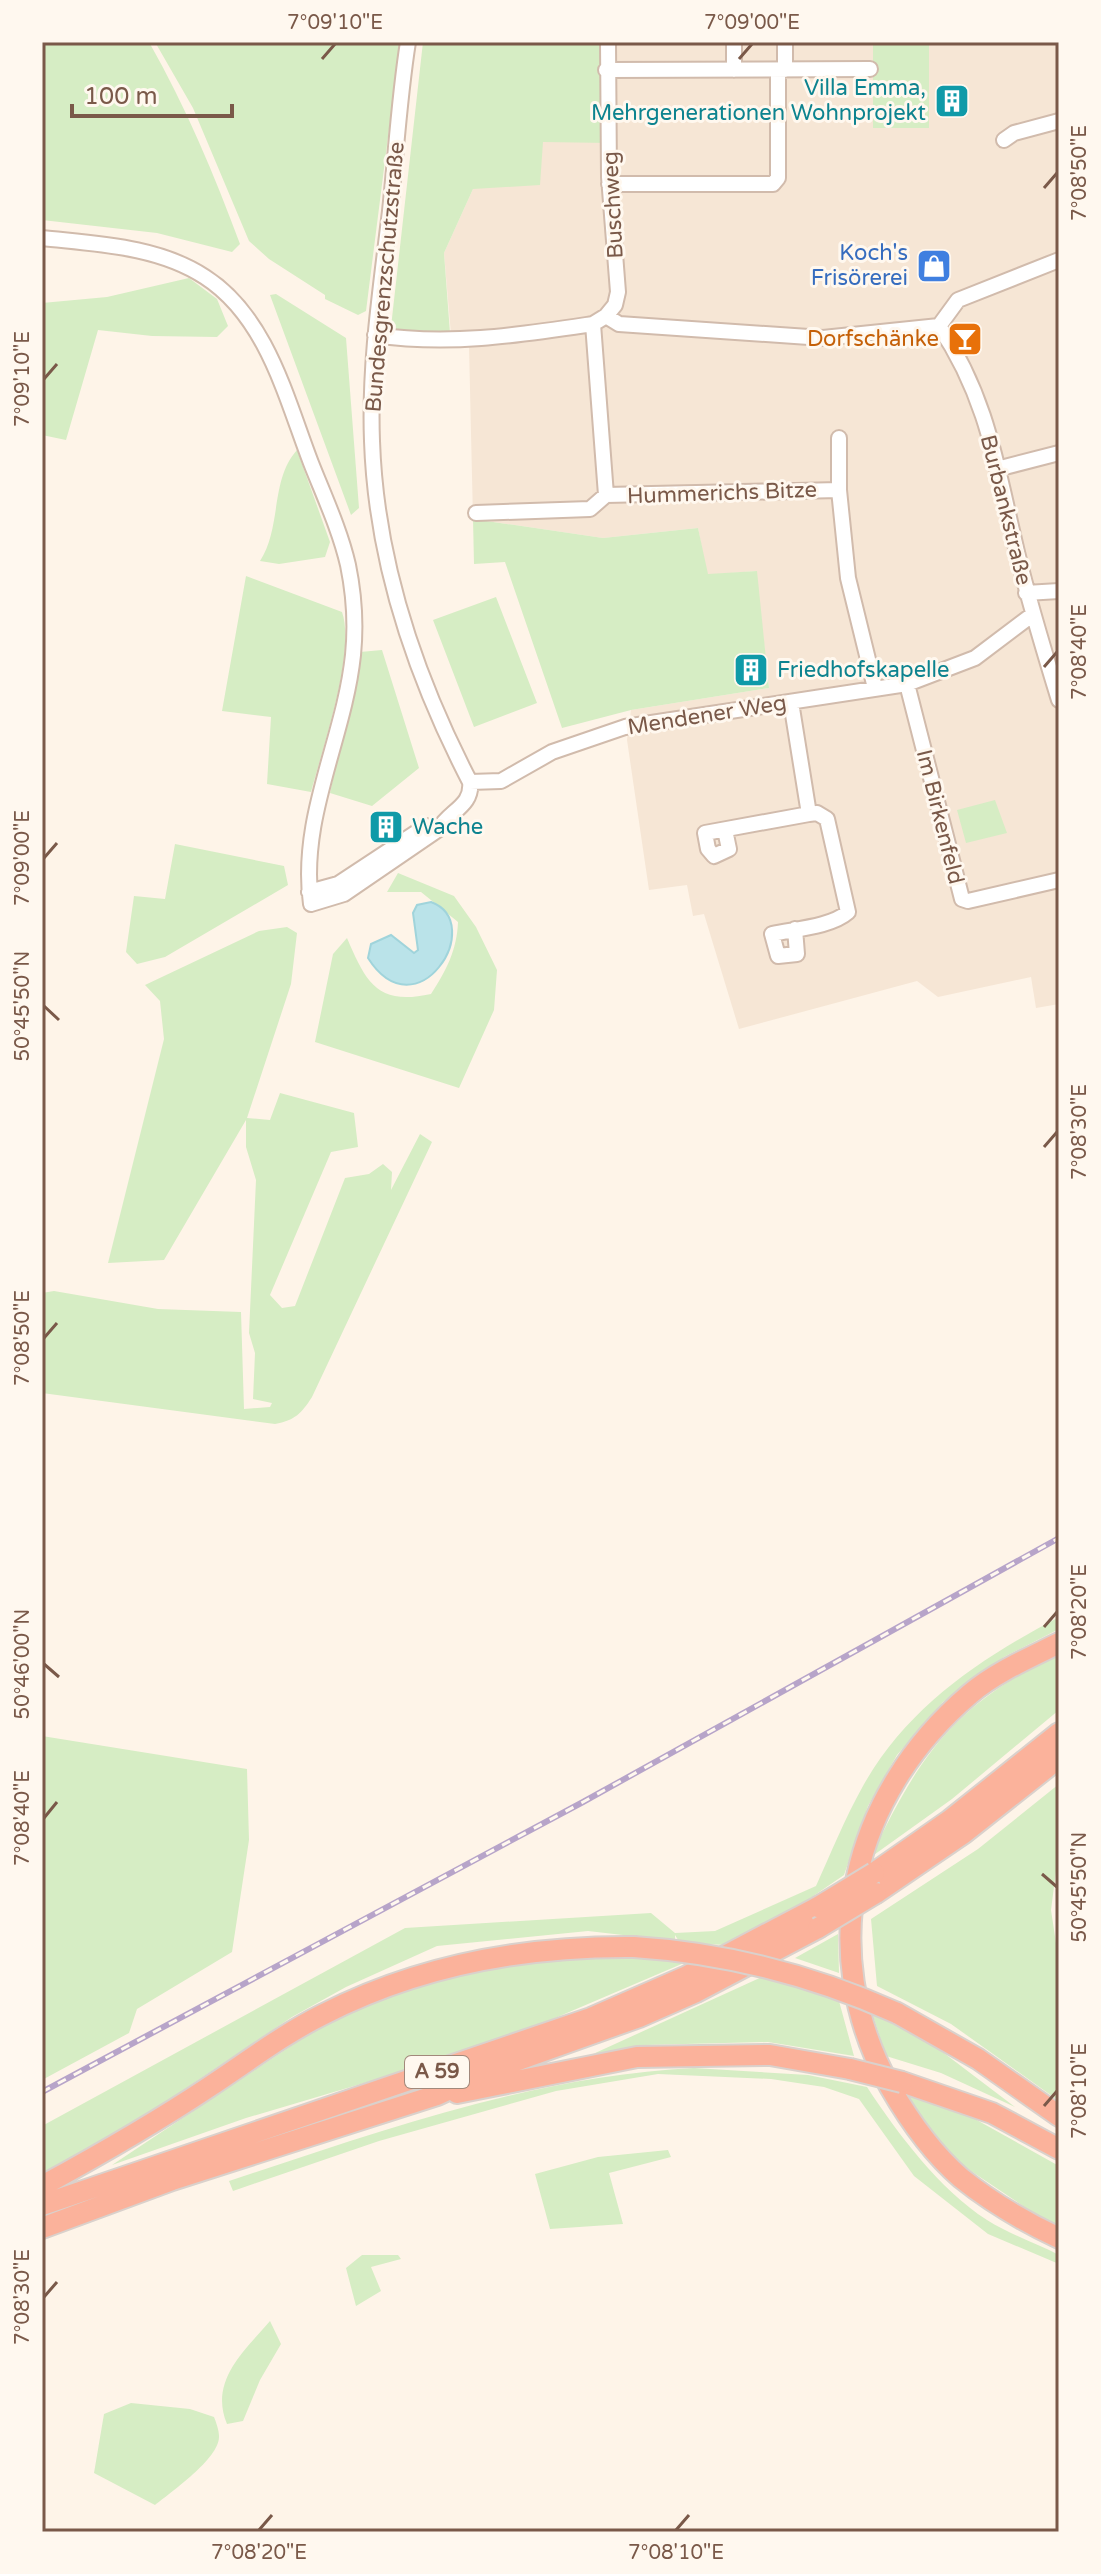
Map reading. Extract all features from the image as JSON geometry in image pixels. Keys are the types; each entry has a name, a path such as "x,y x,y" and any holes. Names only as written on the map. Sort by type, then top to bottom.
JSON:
{"highway":[{"path":"1059,1643 1006,1669 972,1693 941,1722 907,1764 877,1814 857,1868 851,1901 850,1947 860,2017 874,2058 903,2111 960,2176 1030,2224 1059,2238"},
{"name":"A 59","path":"875,1883 1059,1733"},
{"name":"A 59","path":"42,2228 172,2180 437,2095 493,2069 639,2017 964,1833 1059,1758"},
{"name":"A 59","path":"42,2205 591,2018 818,1917"},
{"path":"42,2186 134,2135 297,2029 376,1991 488,1958 546,1950 634,1947 753,1962 836,1988 897,2013 978,2059 1059,2116"},
{"path":"437,2095 480,2090 561,2070 637,2057 770,2055 902,2082 992,2113 1059,2149"}],"street":[{"name":"Bundesgrenzschutzstraße","path":"408,42 375,335 372,403 374,478 392,582 432,705 470,782"},
{"name":"Buschweg","path":"606,316 615,305 618,292 609,184 608,42"},
{"path":"734,42 734,70"},
{"path":"609,184 773,184 778,178 781,70 785,42"},
{"path":"606,70 870,69"},
{"path":"1004,140 1014,133 1059,121"},
{"path":"42,238 151,254 202,275 238,305 269,356 339,535 347,563 354,613 350,677 309,841 306,867 310,898 379,864 439,829 444,820 465,802 471,791 470,782"},
{"path":"375,335 431,342 482,340 593,324 606,316 619,324 823,338 939,326 958,300 1059,260"},
{"name":"Hummerichs Bitze","path":"593,324 606,495"},
{"name":"Burbankstraße","path":"939,326 967,369 980,401 1026,593 1059,700"},
{"name":"Hummerichs Bitze","path":"839,438 839,490 848,578 875,688"},
{"path":"997,469 1059,453"},
{"name":"Hummerichs Bitze","path":"476,513 590,509 606,495 839,490"},
{"path":"1026,593 1059,591"},
{"name":"Mendener Weg","path":"470,782 501,781 552,752 625,727 907,684 975,658 1032,615"},
{"name":"Im Birkenfeld","path":"907,684 962,899 968,901 1059,880"},
{"path":"791,702 809,814"},
{"path":"725,830 817,813 827,819 848,912 842,918 795,929"}],"shaded area":[{"path":"615,42 1059,42 1059,1004 1036,1008 1031,977 938,997 917,981 739,1029 704,914 693,916 687,885 649,890 627,740 631,710 769,688 756,571 707,575 698,528 603,538 473,519 469,346 452,346 444,253 473,189 543,142 615,68"}],"green space":[{"path":"42,42 149,42 187,116 220,192 240,244 232,252 157,233 42,220"},
{"path":"155,42 400,42 366,311 358,315 325,299 325,295 269,259 249,241 193,108"},
{"path":"423,42 608,42 609,143 543,142 540,185 473,189 444,253 450,333 396,334 391,327"},
{"path":"873,42 929,42 929,128 873,128"},
{"path":"189,278 217,299 228,326 217,337 152,336 98,330 66,440 42,435 42,303 107,297"},
{"path":"276,294 346,338 359,508 351,515 270,295"},
{"path":"297,450 330,542 325,557 279,564 260,561 271,534 283,475"},
{"path":"473,519 603,538 698,528 708,574 757,571 769,688 631,710 562,728 505,562 474,564"},
{"path":"246,576 342,612 345,651 341,675 311,792 267,784 271,717 222,711"},
{"path":"496,597 537,703 474,727 433,620"},
{"path":"382,650 419,768 372,806 330,793 360,652"},
{"path":"995,800 1007,833 966,843 957,810"},
{"path":"175,844 284,866 288,885 165,957 137,964 126,952 134,896 165,899"},
{"path":"398,873 454,896 476,927 497,970 494,1010 459,1088 315,1042 333,954 347,938 368,978 386,993 413,997 431,994 446,968 453,951 458,922 421,892 387,892"},
{"path":"287,927 297,933 291,984 247,1118 270,1120 280,1093 354,1113 358,1147 331,1152 270,1295 282,1308 295,1306 345,1178 369,1174 383,1164 392,1172 391,1190 420,1134 432,1142 312,1397 297,1415 275,1424 42,1393 42,1293 54,1291 158,1309 241,1312 244,1409 270,1407 272,1403 253,1399 255,1353 249,1333 256,1180 246,1147 246,1120 164,1260 108,1263 164,1039 160,1001 145,985 259,931"},
{"path":"1059,1617 1059,1629 1004,1657 943,1702 897,1755 868,1806 844,1875 777,1921 727,1945 680,1943 675,1935 675,1941 588,1931 437,1946 346,1987 292,2017 118,2134 42,2177 42,2126 405,1928 651,1913 675,1933 715,1931 816,1886 863,1786 901,1732 948,1687 974,1668"},
{"path":"1059,1654 1059,1710 952,1799 871,1857 906,1789 944,1736 992,1692"},
{"path":"42,1736 247,1769 249,1840 232,1952 137,2009 129,2033 42,2080"},
{"path":"1059,1784 1059,1848 1051,1910 1059,1963 1059,2101 951,2024 877,1986 871,1919 978,1849"},
{"path":"838,1934 839,1973 795,1958"},
{"path":"588,1956 691,1960 492,2045 246,2118 112,2165 315,2030 357,2009 455,1973"},
{"path":"764,1976 839,2001 854,2056 768,2042 645,2045 593,2054"},
{"path":"872,2013 936,2047 1015,2107 941,2073 886,2056"},
{"path":"694,2068 808,2075 867,2087 906,2142 952,2193 995,2225 1059,2255 1059,2264 988,2234 914,2176 859,2099 824,2087 771,2079 658,2074 556,2091 379,2141 233,2191 229,2181 400,2125 516,2094 634,2073"},
{"path":"902,2091 948,2104 1059,2166 1059,2230 950,2157 916,2115"},
{"path":"668,2150 671,2157 609,2173 623,2224 550,2229 535,2174 598,2157"},
{"path":"362,2255 398,2255 401,2259 371,2267 381,2291 356,2306 346,2268"},
{"path":"270,2321 281,2344 260,2380 243,2421 227,2424 222,2394 226,2380 240,2355"},
{"path":"131,2403 190,2409 214,2417 218,2429 217,2445 212,2454 155,2505 94,2473 104,2414"}],"water":[{"path":"431,902 447,914 452,930 449,949 439,967 424,980 407,985 387,979 368,958 371,944 391,935 414,953 418,950 413,913 417,905"}],"railway":[{"path":"42,2092 583,1802 1059,1538"}],"place":[{"name":"Villa Emma, Mehrgenerationen Wohnprojekt","path":"952,101"},
{"name":"Koch's Frisörerei","path":"934,266"},
{"name":"Dorfschänke","path":"965,339"},
{"name":"Friedhofskapelle","path":"751,670"},
{"name":"Wache","path":"386,827"}]}
